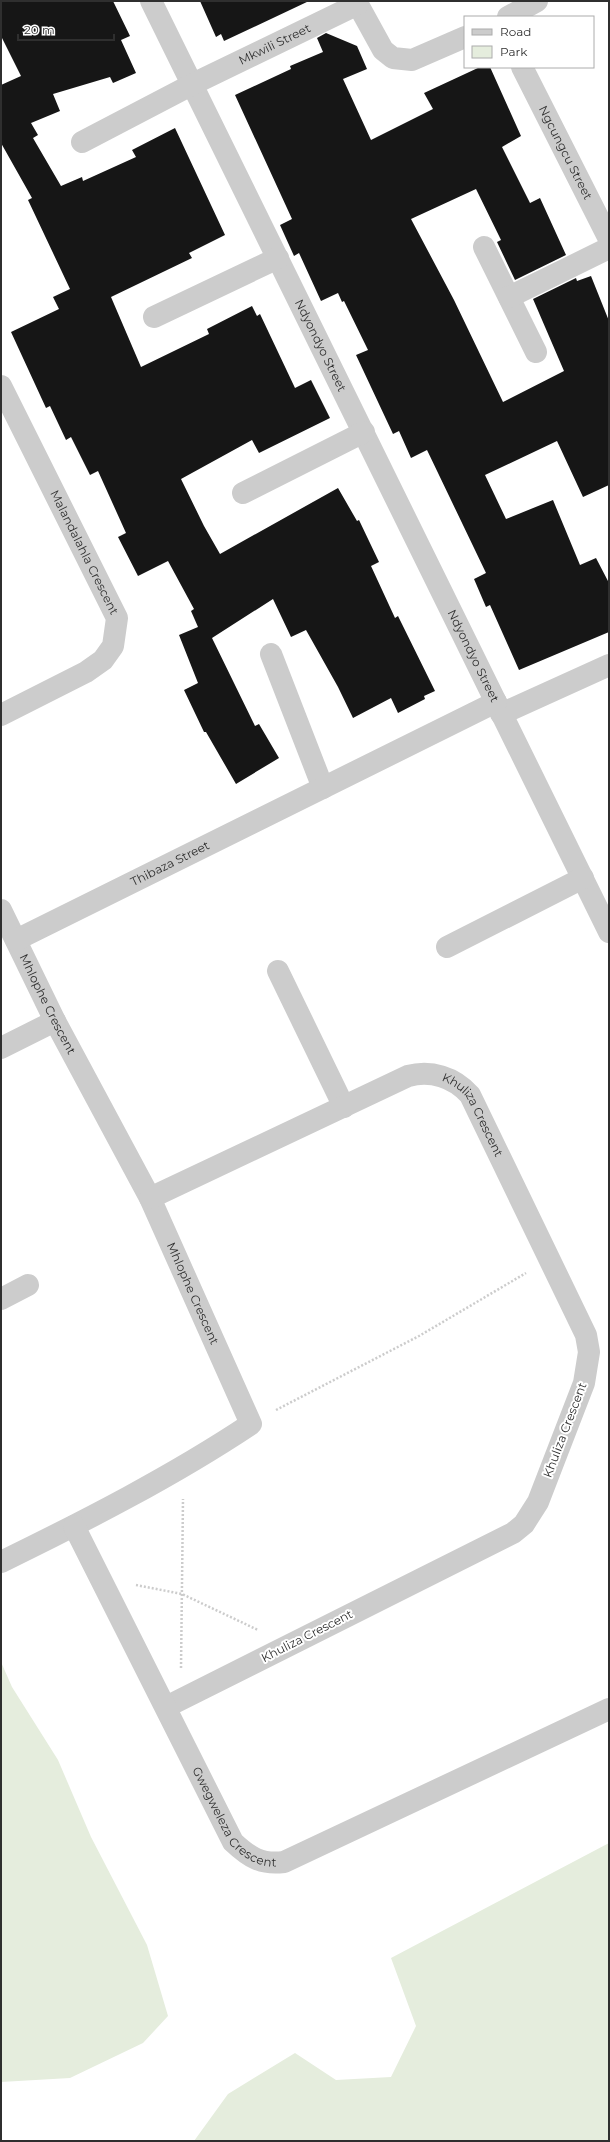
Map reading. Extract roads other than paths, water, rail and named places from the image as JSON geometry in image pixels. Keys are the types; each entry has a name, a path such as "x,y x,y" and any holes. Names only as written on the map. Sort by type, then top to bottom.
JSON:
{"street":[{"name":"Ndyondyo Street","path":"150,1 193,84 609,932"},
{"path":"510,16 537,1"},
{"name":"Mkwili Street","path":"193,84 357,2 383,50 393,58 412,60 464,37"},
{"name":"Ngcungcu Street","path":"523,68 609,239"},
{"path":"82,142 193,84"},
{"path":"484,247 536,352"},
{"path":"509,297 609,248"},
{"path":"154,317 278,258"},
{"name":"Malandalahla Crescent","path":"1,386 117,618 113,646 103,660 86,672 1,715"},
{"path":"243,493 364,432"},
{"path":"271,654 323,788"},
{"name":"Thibaza Street","path":"16,940 323,788 499,708 609,665"},
{"path":"447,947 583,878"},
{"name":"Mhlophe Crescent","path":"1,910 55,1021 150,1198 251,1424 184,1465 74,1526"},
{"path":"278,971 344,1107"},
{"path":"1,1048 55,1021"},
{"name":"Khuliza Crescent","path":"150,1198 408,1076 419,1073 442,1076 458,1083 470,1095 586,1335 589,1352 584,1383 538,1502 531,1515 513,1533 173,1704"},
{"path":"1,1299 28,1285"},
{"path":"1,1562 74,1526"},
{"name":"Gwegweleza Crescent","path":"74,1526 100,1578 173,1704 233,1842 250,1857 261,1861 278,1863 284,1862 609,1708"}]}
